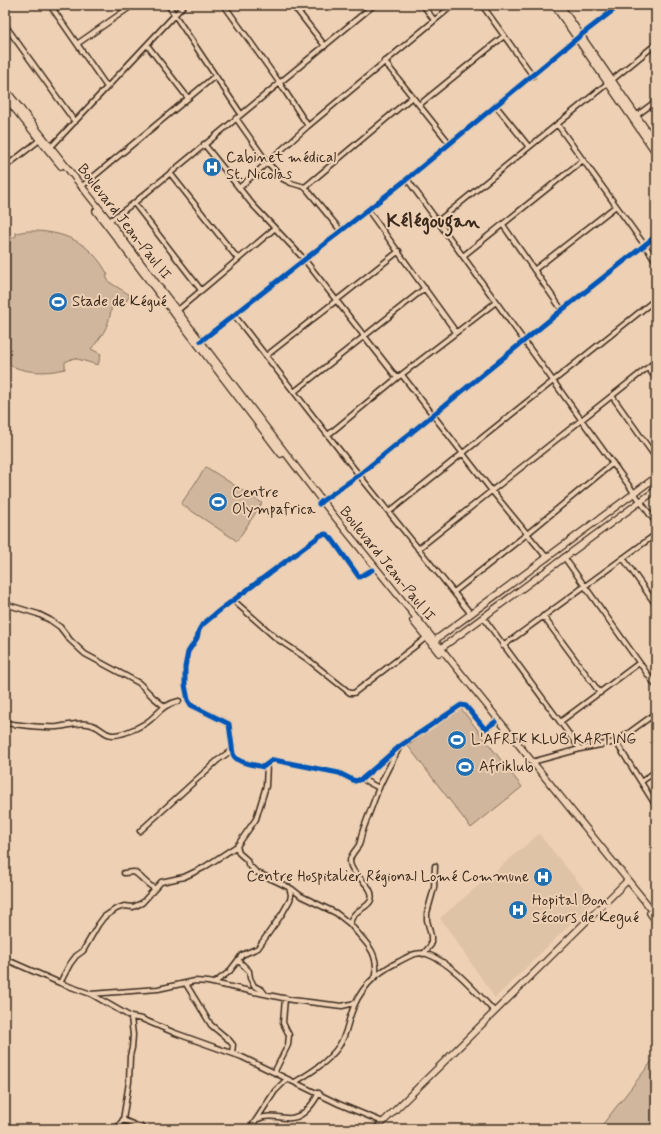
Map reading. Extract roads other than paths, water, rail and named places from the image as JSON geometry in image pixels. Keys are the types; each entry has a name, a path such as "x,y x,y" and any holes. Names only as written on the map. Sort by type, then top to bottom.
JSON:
{"main road":[{"path":"554,5 579,37 656,144"},
{"path":"560,5 579,37"},
{"path":"610,82 630,117 656,153"},
{"name":"Boulevard Jean-Paul II","path":"5,89 78,187 372,570 532,762 626,880"},
{"name":"Boulevard Jean-Paul II","path":"5,97 51,147 109,221 178,310 320,502 427,636"},
{"path":"433,643 656,477"},
{"path":"439,650 656,490"},
{"name":"Boulevard Jean-Paul II","path":"439,650 495,722 653,911 656,921"},
{"path":"376,1129 626,880"}],"street":[{"path":"50,5 108,87"},
{"path":"53,10 60,5"},
{"path":"77,44 133,5"},
{"path":"168,5 241,114"},
{"path":"51,147 184,5"},
{"path":"224,5 279,82 308,126"},
{"path":"293,5 324,46"},
{"path":"296,10 302,5"},
{"path":"109,221 134,203 374,5"},
{"path":"424,5 434,20"},
{"path":"239,188 384,61 453,5"},
{"path":"482,5 532,76"},
{"path":"201,341 407,179 620,5"},
{"path":"5,25 75,122"},
{"path":"419,106 504,36"},
{"path":"438,221 656,44"},
{"path":"147,45 188,98"},
{"path":"384,61 450,144"},
{"path":"81,187 215,76"},
{"path":"305,187 412,97"},
{"path":"630,117 636,116 656,101"},
{"path":"496,106 529,147"},
{"path":"236,118 268,162 283,179 305,187 341,230"},
{"path":"557,124 656,261"},
{"path":"5,167 42,138"},
{"path":"204,144 274,229 304,259 397,378"},
{"path":"463,256 583,160"},
{"path":"170,173 238,259"},
{"path":"407,179 554,380 656,523"},
{"path":"134,203 201,290"},
{"path":"534,270 616,206"},
{"path":"368,210 456,332"},
{"path":"503,225 562,310"},
{"path":"178,310 274,229"},
{"path":"320,502 359,475 562,310 656,236"},
{"path":"266,356 399,251"},
{"path":"294,392 425,288"},
{"path":"389,512 656,299"},
{"path":"328,435 397,378 496,302"},
{"path":"234,315 359,475 471,614"},
{"path":"418,548 656,361"},
{"path":"648,368 656,379"},
{"path":"402,375 492,491 547,558"},
{"path":"612,396 656,458"},
{"path":"454,592 613,463"},
{"path":"372,570 360,577 332,539 326,534 321,535 234,601 209,618 202,625 197,638 188,652 184,676 188,700 191,705 229,724 232,750 234,757 239,761 263,767 274,760 339,773 355,781 362,779 400,746 461,705 466,706 485,729 495,722"},
{"path":"503,646 656,534"},
{"path":"564,557 656,686"},
{"path":"623,558 656,605"},
{"path":"234,601 276,638 306,658 350,693 354,692 427,636"},
{"path":"5,604 38,614 50,620 60,627 70,640 85,654 139,683 152,697 164,706"},
{"path":"543,616 600,693"},
{"path":"483,617 580,749"},
{"path":"560,722 639,663"},
{"path":"5,723 46,727 59,727 75,723 87,724 97,726 105,734 115,736 128,732 146,723 164,706 179,701"},
{"path":"532,762 580,749 616,742 656,713"},
{"path":"616,742 656,806"},
{"path":"350,924 351,917 369,903 371,899 370,889 354,872 350,863 350,858 359,844 362,831 379,788 400,746"},
{"path":"140,831 218,760 232,750"},
{"path":"60,983 70,964 76,956 83,951 104,917 116,909 124,906 133,907 142,903 161,882 184,877 203,868 237,846 256,819 266,786 267,764"},
{"path":"641,782 656,771"},
{"path":"362,779 379,788"},
{"path":"237,846 239,853 247,860 248,864 256,872 289,887 301,896 336,913 350,924 366,942 377,963 376,975"},
{"path":"423,954 431,945 427,913 434,888 434,866"},
{"path":"124,873 134,872 141,876 148,886 154,888"},
{"path":"214,983 229,972 242,955 258,948 290,900 291,895 289,887"},
{"path":"295,1082 322,1064 335,1052 343,1039 355,1003 376,975 412,955 419,953 423,954 447,965 494,1011"},
{"path":"5,959 60,983 91,994 131,1017 142,1019 175,1033 259,1064 339,1104 382,1122"},
{"path":"238,960 249,971 254,986 262,990 265,994"},
{"path":"377,963 387,968"},
{"path":"91,994 158,989 195,981 214,983 285,998 342,1006 355,1003"},
{"path":"186,984 211,1025 233,1045 232,1053"},
{"path":"275,1073 288,1045 289,1035 283,1023 285,998"},
{"path":"116,1129 124,1120 132,1048 133,1023 131,1017"},
{"path":"250,1129 275,1092 288,1079"},
{"path":"258,1119 274,1116 288,1118 297,1117 310,1109 319,1094"},
{"path":"124,1120 145,1129"}],"place":[{"name":"Cabinet médical St. Nicolas","path":"212,167"},
{"name":"Stade de Kégué","path":"58,302"},
{"name":"Centre Olympafrica","path":"218,502"},
{"name":"L'AFRIK KLUB KARTING","path":"457,740"},
{"name":"Afriklub","path":"465,767"},
{"name":"Centre Hospitalier Régional Lomé Commune","path":"543,877"},
{"name":"Hopital Bon Sécours de Kegué","path":"518,910"}],"district":[{"name":"Kélégougan","path":"433,221"}]}
